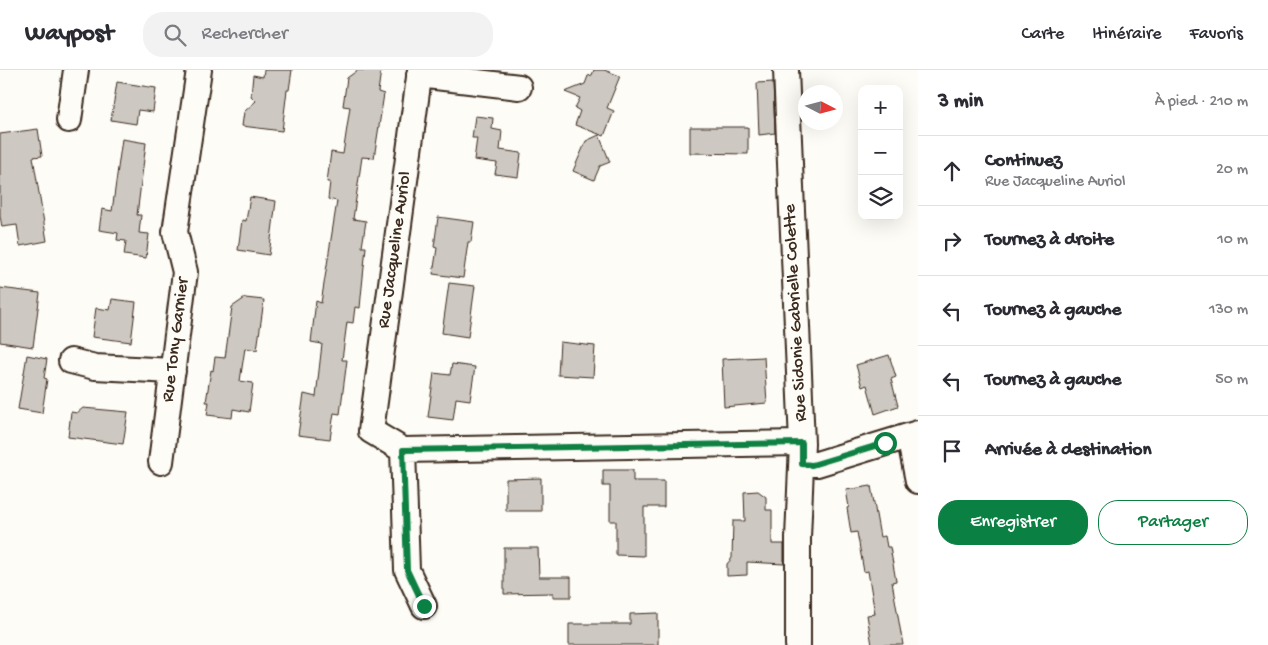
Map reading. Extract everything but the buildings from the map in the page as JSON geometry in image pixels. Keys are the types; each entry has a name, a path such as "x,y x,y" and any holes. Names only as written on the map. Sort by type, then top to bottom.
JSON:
{"street":[{"path":"69,120 76,70"},
{"name":"Rue Tony Garnier","path":"161,462 186,272 175,232 199,70"},
{"name":"Rue Sidonie Gabrielle Colette","path":"786,70 802,453 798,538 798,645"},
{"path":"419,73 519,87"},
{"name":"Rue Jacqueline Auriol","path":"403,450 370,431 419,73"},
{"path":"71,360 94,367 173,371"},
{"path":"424,606 407,570 403,450 802,453 816,464 913,435 918,481"}],"route":[{"path":"424,606 407,570 403,450 802,443 802,464 812,465 885,443"}]}
